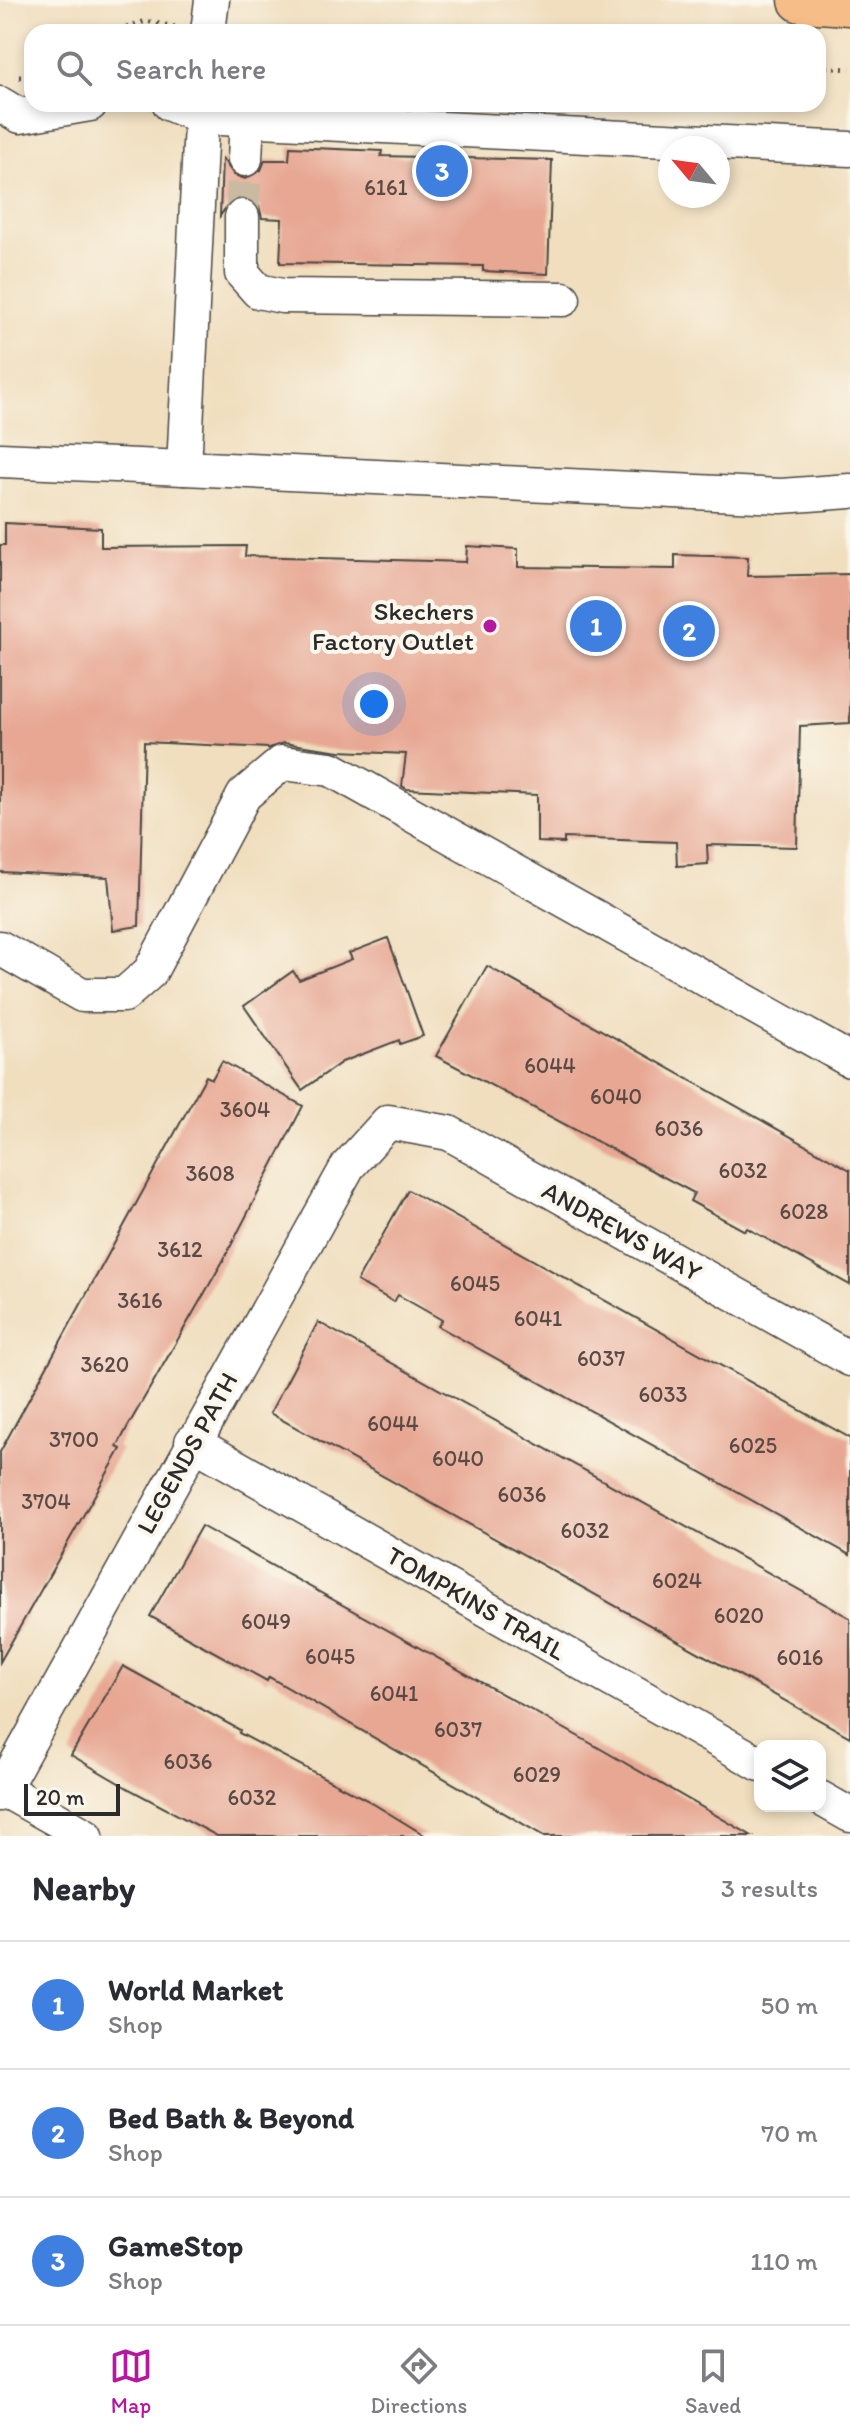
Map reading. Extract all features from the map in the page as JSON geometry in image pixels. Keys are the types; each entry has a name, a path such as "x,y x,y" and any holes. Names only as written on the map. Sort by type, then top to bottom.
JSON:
{"main road":[{"path":"801,0 850,3"}],"street":[{"path":"209,24 212,0"},
{"path":"0,104 20,116 43,112"},
{"path":"184,468 191,112"},
{"path":"211,112 247,119 850,149"},
{"path":"245,159 247,119"},
{"path":"242,217 242,273 258,291 282,296 563,299"},
{"path":"0,460 781,496 850,491"},
{"path":"0,948 82,995 124,995 150,972 244,795 282,763 331,769 850,1060"},
{"name":"ANDREWS WAY","path":"388,1122 449,1133 850,1359"},
{"name":"LEGENDS PATH","path":"1,1792 192,1442 348,1166 388,1122"},
{"name":"TOMPKINS TRAIL","path":"192,1442 754,1761"},
{"path":"1,1792 86,1836"},
{"path":"826,1801 850,1815"}],"path":[{"path":"826,68 850,69"}],"building":[{"path":"290,147 382,151 381,156 552,160 548,274 483,271 483,266 280,263 282,219 262,218 259,206 243,197 231,200 220,216 222,158 234,175 245,179 261,170 265,160 289,160"},
{"path":"5,523 101,528 101,547 246,546 245,556 466,562 467,546 518,549 518,567 675,569 675,555 748,557 747,576 850,574 850,723 800,726 797,847 707,845 708,864 677,866 676,842 564,838 564,843 537,842 537,795 407,789 402,786 406,754 340,751 284,743 269,748 144,742 139,926 113,930 108,877 0,872 0,545 5,545"},
{"path":"388,938 423,1036 400,1044 399,1040 342,1062 302,1090 244,1006 293,971 299,980 352,959 349,953"},
{"path":"487,966 850,1170 850,1285 747,1228 745,1231 690,1201 694,1193 436,1056"},
{"path":"222,1061 303,1106 223,1261 128,1426 117,1447 121,1449 0,1662 0,1452 206,1076 212,1079"},
{"path":"408,1190 850,1438 850,1555 438,1326 442,1320 398,1295 394,1302 357,1281"},
{"path":"318,1322 850,1618 850,1737 270,1413"},
{"path":"201,1526 752,1836 544,1836 269,1677 267,1681 187,1637 150,1616"},
{"path":"123,1666 240,1730 239,1733 367,1800 426,1836 217,1836 129,1789 71,1755"}],"tunnel":[{"path":"242,217 245,159"}],"place":[{"name":"GameStop","path":"442,171"},
{"name":"Skechers Factory Outlet","path":"490,626"},
{"name":"World Market","path":"596,626"},
{"name":"Bed Bath & Beyond","path":"689,631"}]}
